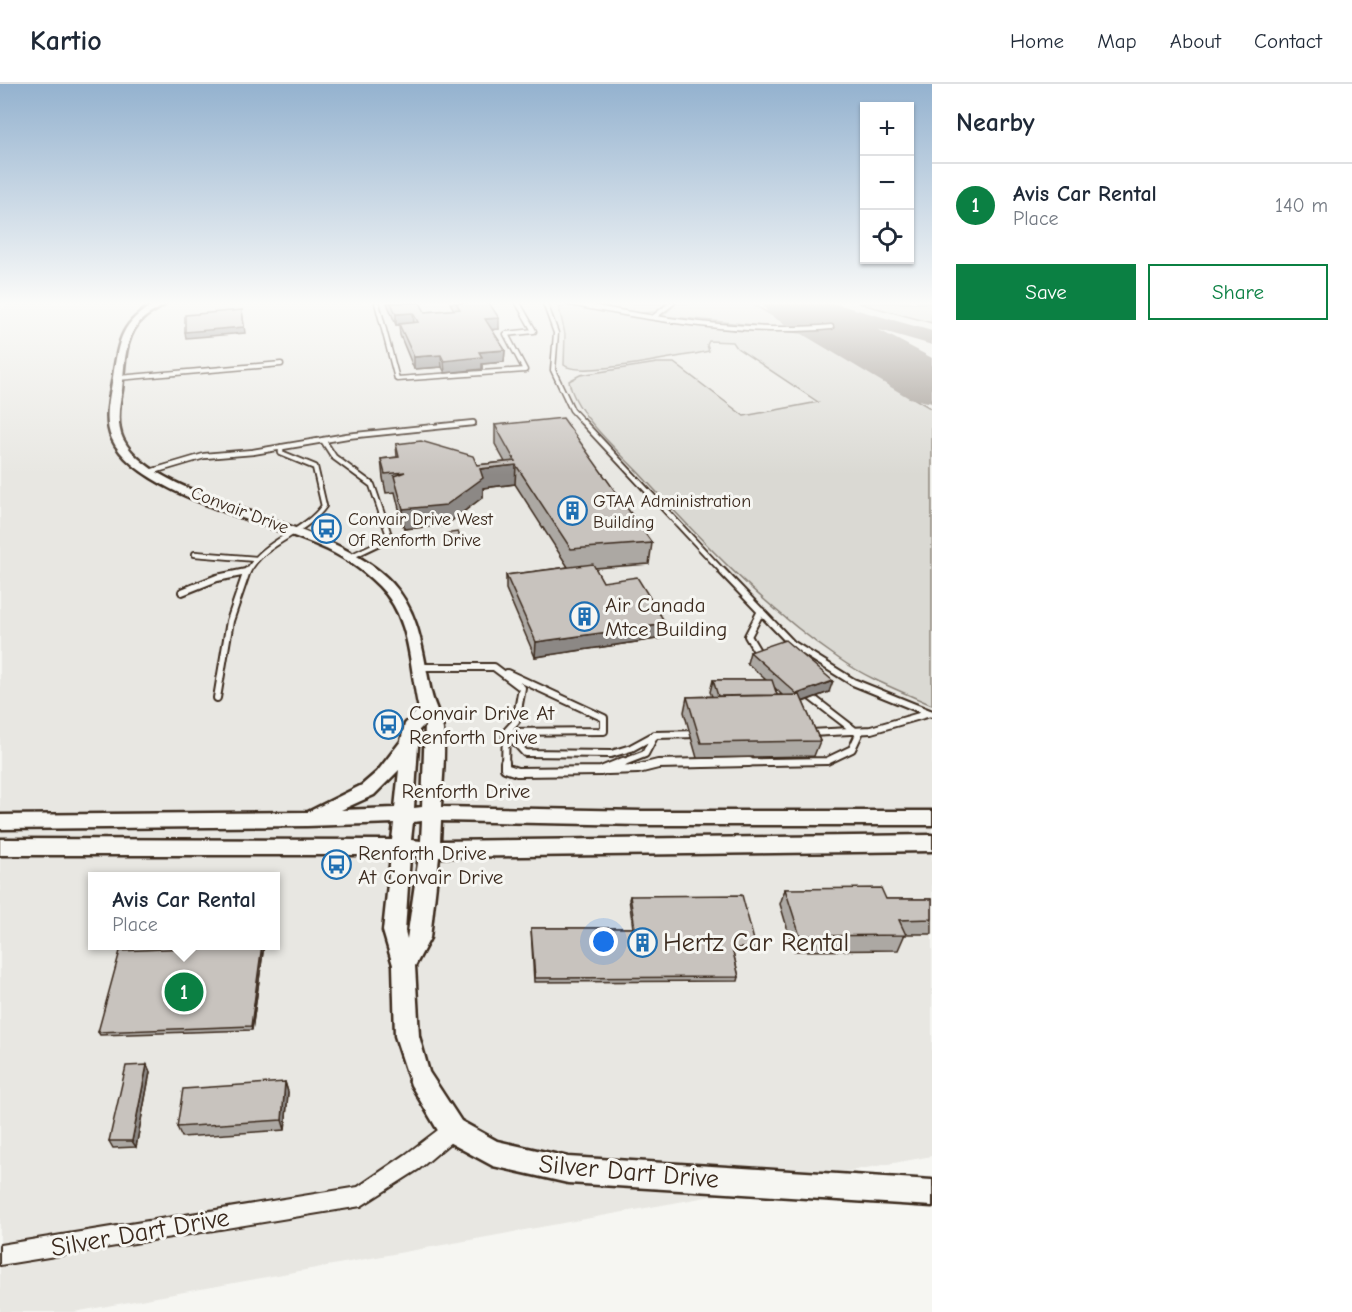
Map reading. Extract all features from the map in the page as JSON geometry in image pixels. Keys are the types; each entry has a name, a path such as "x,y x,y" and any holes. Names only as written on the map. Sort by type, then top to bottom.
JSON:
{"street":[{"name":"Convair Drive","path":"120,360 114,430 117,440 132,460 150,472 193,493 295,531 350,557 398,598 408,618 419,652 426,712 435,728 430,849 419,938 404,965"},
{"path":"426,712 411,728 394,931 404,965 406,1036 419,1077 452,1130"},
{"path":"307,819 368,790 383,777 410,742"},
{"name":"Renforth Drive","path":"0,822 307,819 404,814 642,818 932,818"},
{"path":"0,847 400,847 430,849 932,843"},
{"name":"Silver Dart Drive","path":"0,1255 361,1196 412,1162 452,1130 493,1153 568,1170 932,1193"}],"lane":[{"path":"392,360 397,379 525,370 520,360"},
{"path":"554,360 553,370 572,410 792,644 819,663 888,698 931,714"},
{"path":"118,378 281,364"},
{"path":"150,472 177,462 323,440 473,423"},
{"path":"323,440 334,457 372,485 390,538 350,557"},
{"path":"217,698 236,597 246,572 256,559 321,512 324,501 315,467 281,453 281,447"},
{"path":"195,554 228,559 256,559"},
{"path":"182,592 223,576 246,572"},
{"path":"760,611 748,636 763,658"},
{"path":"421,667 463,665 494,667 522,688 516,721 506,732 505,768 517,772 638,769 658,764 827,760 852,749 859,734"},
{"path":"502,672 523,679 604,718 604,731 506,732"},
{"path":"804,692 859,734"},
{"path":"805,733 859,734 931,714"},
{"path":"506,732 525,753 610,754 631,748 655,735 702,734"},
{"path":"601,771 645,754 655,735"}],"shaded area":[{"path":"0,360 932,360 932,1156 74,1312 0,1312"},
{"path":"564,360 657,360 587,369 564,365"},
{"path":"755,360 849,360 932,409 932,705 884,684 849,665 810,638 757,593 708,546 597,429 572,393 569,381 580,375 657,363 674,363 744,416 818,402"}],"building":[{"name":"GTAA Administration Building","path":"563,418 652,543 571,549 516,465 480,469 483,478 446,505 403,509 394,476 405,472 385,474 381,459 399,457 396,444 421,441 473,456 477,465 515,461 495,425"},
{"path":"458,532 461,540 446,542 443,534"},
{"name":"Air Canada Mtce Building","path":"593,564 603,582 637,577 666,624 536,642 506,575"},
{"path":"785,640 833,681 797,694 750,652"},
{"path":"713,680 772,680 777,695 718,696"},
{"path":"800,695 820,741 701,743 687,697"},
{"path":"881,888 886,899 932,899 932,919 899,920 906,935 800,936 785,889"},
{"name":"Hertz Car Rental","path":"742,895 756,948 732,948 739,977 535,978 531,928 635,928 630,896"},
{"path":"261,950 251,1026 98,1032 120,951"},
{"path":"147,1065 132,1141 109,1141 126,1066"},
{"path":"285,1082 282,1120 177,1127 183,1089"}],"runway":[{"path":"890,360 932,384"}],"place":[{"name":"GTAA Administration Building","path":"572,511"},
{"name":"Convair Drive West Of Renforth Drive","path":"327,529"},
{"name":"Air Canada Mtce Building","path":"584,617"},
{"name":"Convair Drive At Renforth Drive","path":"388,725"},
{"name":"Renforth Drive At Convair Drive","path":"337,865"},
{"name":"Hertz Car Rental","path":"642,942"},
{"name":"Avis Car Rental","path":"184,992"}]}
